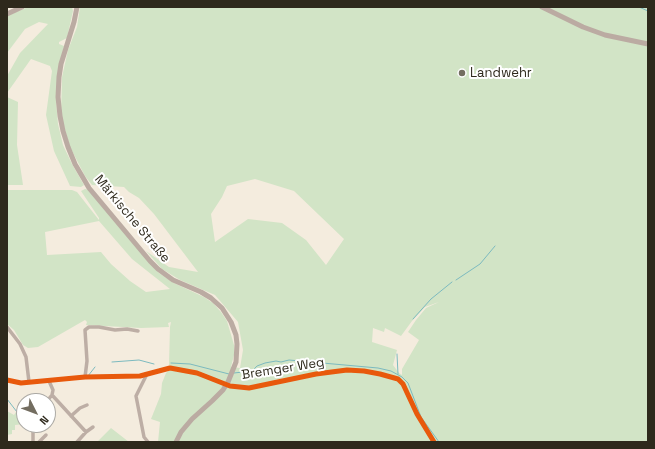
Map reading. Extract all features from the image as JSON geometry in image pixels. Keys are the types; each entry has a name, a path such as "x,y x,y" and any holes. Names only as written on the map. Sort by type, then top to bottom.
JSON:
{"main road":[{"path":"7,14 22,7"},
{"name":"Märkische Straße","path":"77,7 59,77 58,97 63,131 75,164 89,188 158,269 173,280 201,292 222,308 231,322 236,335 236,362 228,382 223,390 192,419 181,432 176,442"},
{"path":"542,7 583,27 605,35 648,44"}],"street":[{"path":"7,327 20,344 26,357 29,382"},
{"path":"87,377 85,330 90,327 99,327 115,330 127,329 138,332"},
{"name":"Bremger Weg","path":"7,380 21,383 87,377 140,376 170,368 197,372 219,383 240,388 249,388 316,374 347,370 380,374 398,379 403,384 417,414 434,442"},
{"path":"147,374 136,396 144,437 149,441"},
{"path":"49,381 53,390 52,393"},
{"path":"56,399 86,432"},
{"path":"71,416 80,408 87,405"},
{"path":"77,442 93,427"},
{"path":"39,442 46,435"}],"green space":[{"path":"28,7 72,7 73,11 67,38 59,42 59,44 64,46 58,70 56,101 58,124 63,145 84,185 81,187 70,186 54,151 46,115 52,71 50,66 31,59 7,93 7,76 20,53 48,24 39,22 25,29 7,53 7,16"},
{"path":"80,7 648,7 648,442 158,442 160,422 151,419 161,394 162,383 166,373 173,367 169,365 171,322 168,323 169,327 141,328 86,325 87,322 85,320 38,347 28,348 23,345 14,330 7,324 7,190 72,190 77,192 99,220 81,191 85,189 89,190 159,273 174,283 204,297 213,303 221,312 227,321 234,345 234,355 231,367 240,368 243,350 238,322 215,295 180,280 162,269 146,251 169,267 198,272 154,214 139,198 124,187 92,185 85,176 70,147 61,116 62,77 68,50 77,27","holes":["255,179 294,191 344,239 326,265 306,240 282,223 248,219 215,242 211,214 227,186","99,221 132,259 170,289 146,292 130,281 111,264 101,252 47,255 45,232","439,302 426,308 408,332 419,340 402,369 402,375 393,365 397,350 372,342 373,328 384,332 385,328 401,336 425,307"]},
{"path":"7,97 18,102 17,145 23,185 7,185"},
{"path":"7,411 14,415 16,412 15,430 12,430 12,434 7,435"},
{"path":"111,428 129,442 97,442"}],"waterway":[{"path":"639,7 648,11"},
{"path":"456,280 480,264 495,246"},
{"path":"413,319 431,299 452,282"},
{"path":"397,354 398,374"},
{"path":"112,362 139,360 154,364"},
{"path":"234,373 252,371 257,366 265,363 289,360 378,368 391,371 402,377 408,383 421,417 439,442"},
{"path":"171,363 190,364 229,374"},
{"path":"88,376 95,367"},
{"path":"7,399 16,411"}],"cycle path":[{"path":"7,380 21,383 85,377 140,376 170,368 197,373 230,386 249,388 316,374 347,370 364,371 398,379 403,384 417,414 434,442"}],"place":[{"name":"Landwehr","path":"462,73"}]}
